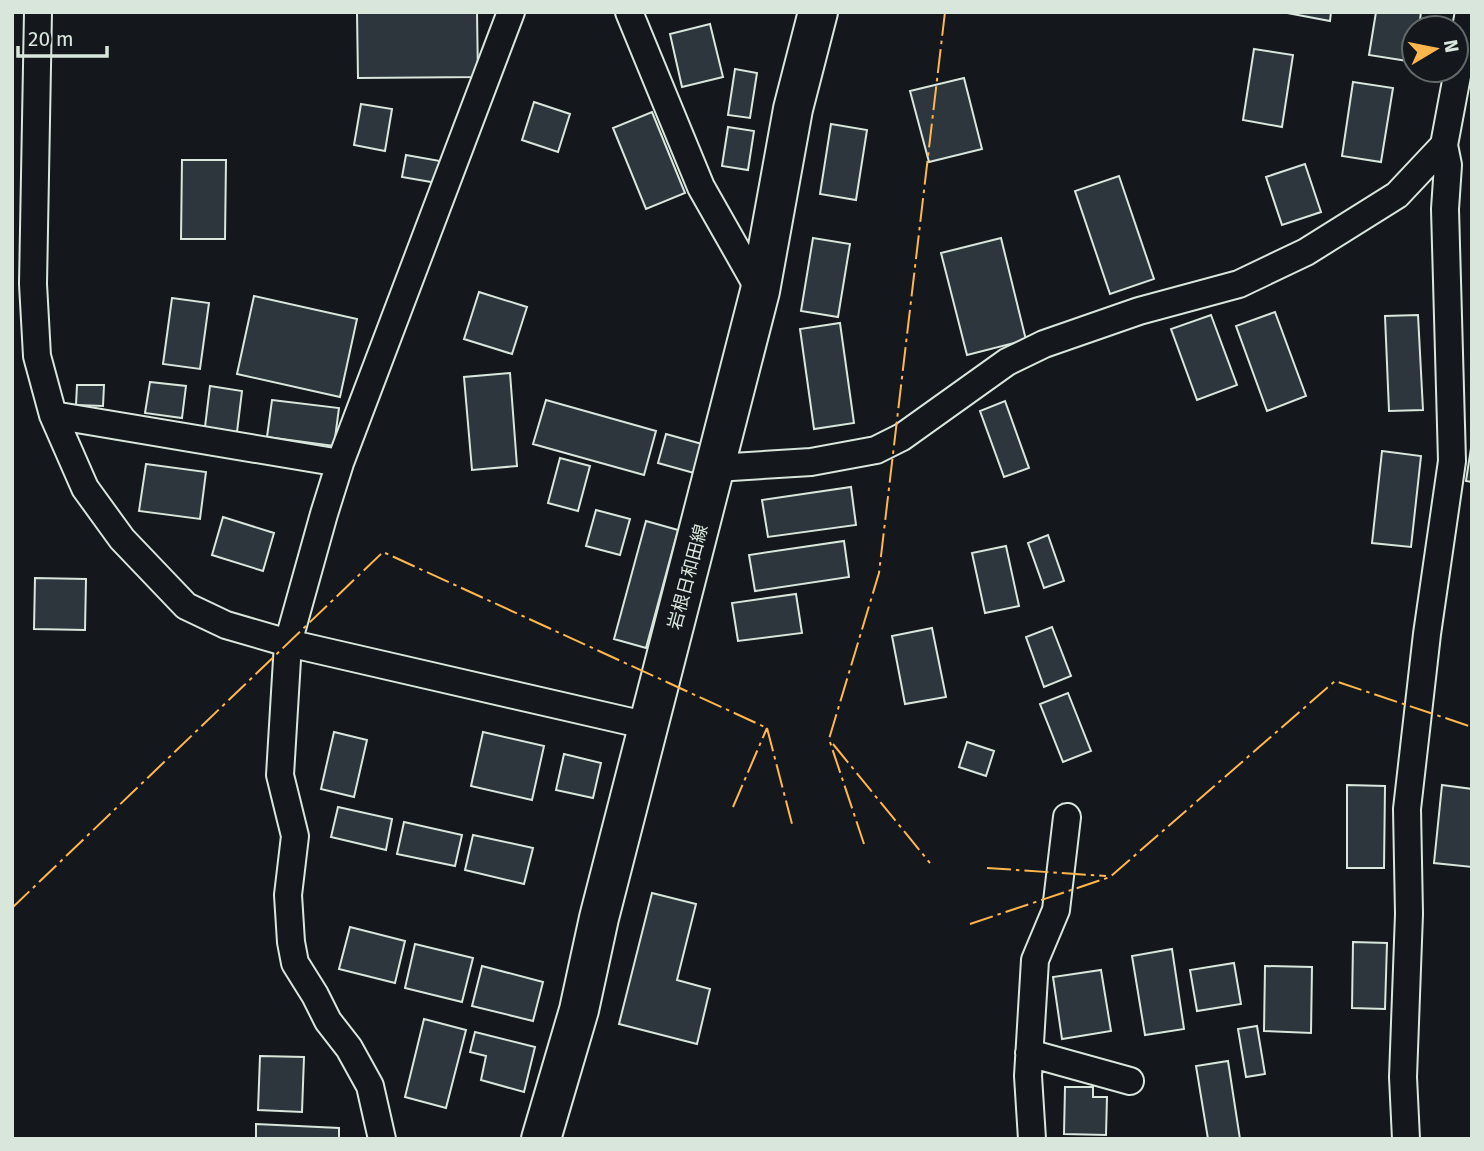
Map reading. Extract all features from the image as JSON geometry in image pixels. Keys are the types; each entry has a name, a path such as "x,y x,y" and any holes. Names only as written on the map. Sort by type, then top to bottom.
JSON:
{"main road":[{"name":"岩根日和田線","path":"541,1139 579,1010 599,918 760,291 793,109 818,12"}],"street":[{"path":"38,12 33,284 37,356 52,415 85,488 122,539 186,606 226,625 288,643 649,726"},
{"path":"382,1139 370,1086 295,963 290,942 288,895 295,836 280,775 279,759 285,713 288,643 340,463 511,12"},
{"path":"629,12 701,187 760,291"},
{"path":"1406,1139 1403,1077 1409,914 1408,808 1427,635 1452,461 1445,209 1448,165 1444,145 1469,12"},
{"path":"716,468 811,462 876,450 902,437 1007,362 1044,344 1139,311 1239,284 1306,252 1397,195 1444,145"},
{"path":"52,415 340,463"},
{"path":"1032,1139 1028,1076 1035,960 1056,910 1068,817"},
{"path":"1029,1053 1130,1081"}],"building":[{"path":"477,12 478,77 358,78 357,13"},
{"path":"1282,12 1331,12 1330,21"},
{"path":"1376,12 1421,12 1400,14 1400,60 1369,55"},
{"path":"710,24 723,77 682,87 670,34"},
{"path":"1254,49 1293,55 1282,127 1243,120"},
{"path":"735,69 757,73 750,118 728,115"},
{"path":"964,78 982,149 929,162 910,91"},
{"path":"1353,82 1393,88 1381,162 1342,156"},
{"path":"534,102 570,114 558,152 522,140"},
{"path":"361,104 392,109 385,151 354,145"},
{"path":"652,112 685,193 646,209 613,128"},
{"path":"831,124 867,130 856,200 820,194"},
{"path":"728,127 754,131 748,170 722,166"},
{"path":"406,155 440,161 437,183 402,177"},
{"path":"182,160 226,160 225,239 181,239"},
{"path":"1305,164 1321,212 1282,225 1266,177"},
{"path":"1119,176 1154,279 1110,294 1075,191"},
{"path":"813,238 850,244 838,317 801,311"},
{"path":"1001,238 1026,340 967,355 941,253"},
{"path":"479,292 527,307 512,354 464,339"},
{"path":"254,296 357,319 340,397 237,374"},
{"path":"172,298 209,303 200,369 163,364"},
{"path":"1275,312 1306,396 1267,411 1236,326"},
{"path":"1211,315 1237,385 1197,400 1171,329"},
{"path":"1418,315 1423,410 1389,411 1385,316"},
{"path":"840,323 854,423 814,429 800,329"},
{"path":"510,373 517,466 472,470 464,377"},
{"path":"150,382 186,386 182,418 145,413"},
{"path":"77,385 104,385 103,406 76,405"},
{"path":"210,386 242,391 237,432 205,427"},
{"path":"272,400 339,408 334,446 267,437"},
{"path":"546,400 656,431 644,475 533,444"},
{"path":"1005,401 1029,468 1004,477 980,411"},
{"path":"666,434 702,444 694,473 658,463"},
{"path":"1472,448 1472,482 1466,481"},
{"path":"1382,451 1421,456 1411,547 1372,543"},
{"path":"560,458 590,466 578,511 548,503"},
{"path":"146,464 206,472 200,519 139,511"},
{"path":"851,487 856,525 768,537 762,500"},
{"path":"596,510 630,519 620,555 586,546"},
{"path":"223,517 274,533 263,571 212,555"},
{"path":"646,521 678,530 646,648 614,639"},
{"path":"1048,535 1064,581 1044,588 1028,543"},
{"path":"844,541 849,577 755,591 749,555"},
{"path":"1006,546 1019,606 985,613 972,553"},
{"path":"35,578 86,579 85,630 34,629"},
{"path":"796,594 802,633 738,641 732,603"},
{"path":"1052,627 1071,676 1044,687 1026,637"},
{"path":"932,628 946,697 905,704 892,636"},
{"path":"1068,693 1091,751 1063,762 1040,704"},
{"path":"334,732 367,740 354,797 321,789"},
{"path":"483,732 544,746 532,800 471,786"},
{"path":"967,742 994,751 986,776 959,767"},
{"path":"564,754 601,763 593,798 556,790"},
{"path":"1347,785 1385,786 1384,868 1347,868"},
{"path":"1442,785 1472,789 1472,867 1434,863"},
{"path":"338,807 392,819 386,850 331,837"},
{"path":"404,822 462,835 455,866 397,854"},
{"path":"473,835 533,848 524,884 465,870"},
{"path":"652,893 696,904 677,980 710,989 697,1044 619,1024"},
{"path":"350,927 405,941 395,983 339,969"},
{"path":"1353,942 1387,943 1385,1009 1352,1008"},
{"path":"415,944 473,958 462,1002 405,988"},
{"path":"1172,949 1184,1029 1145,1035 1132,956"},
{"path":"1234,963 1241,1004 1197,1011 1190,970"},
{"path":"482,966 543,982 533,1021 472,1006"},
{"path":"1265,966 1312,967 1311,1033 1264,1031"},
{"path":"1101,970 1111,1031 1062,1039 1053,977"},
{"path":"424,1019 466,1030 446,1108 405,1097"},
{"path":"1257,1026 1265,1074 1246,1077 1238,1029"},
{"path":"475,1032 535,1047 524,1092 481,1080 486,1056 470,1052"},
{"path":"260,1056 304,1057 302,1112 258,1110"},
{"path":"1228,1061 1240,1139 1208,1139 1196,1066"},
{"path":"1065,1087 1093,1087 1093,1097 1107,1097 1106,1135 1064,1134"},
{"path":"256,1124 339,1128 339,1139 256,1139"}],"power":[{"path":"864,844 829,739 879,573 945,12"},
{"path":"12,908 383,552 767,728"},
{"path":"970,924 1110,877 1335,681 1472,727"},
{"path":"767,728 792,824"},
{"path":"733,807 767,728"},
{"path":"833,744 930,863"},
{"path":"987,868 1106,876"}]}
